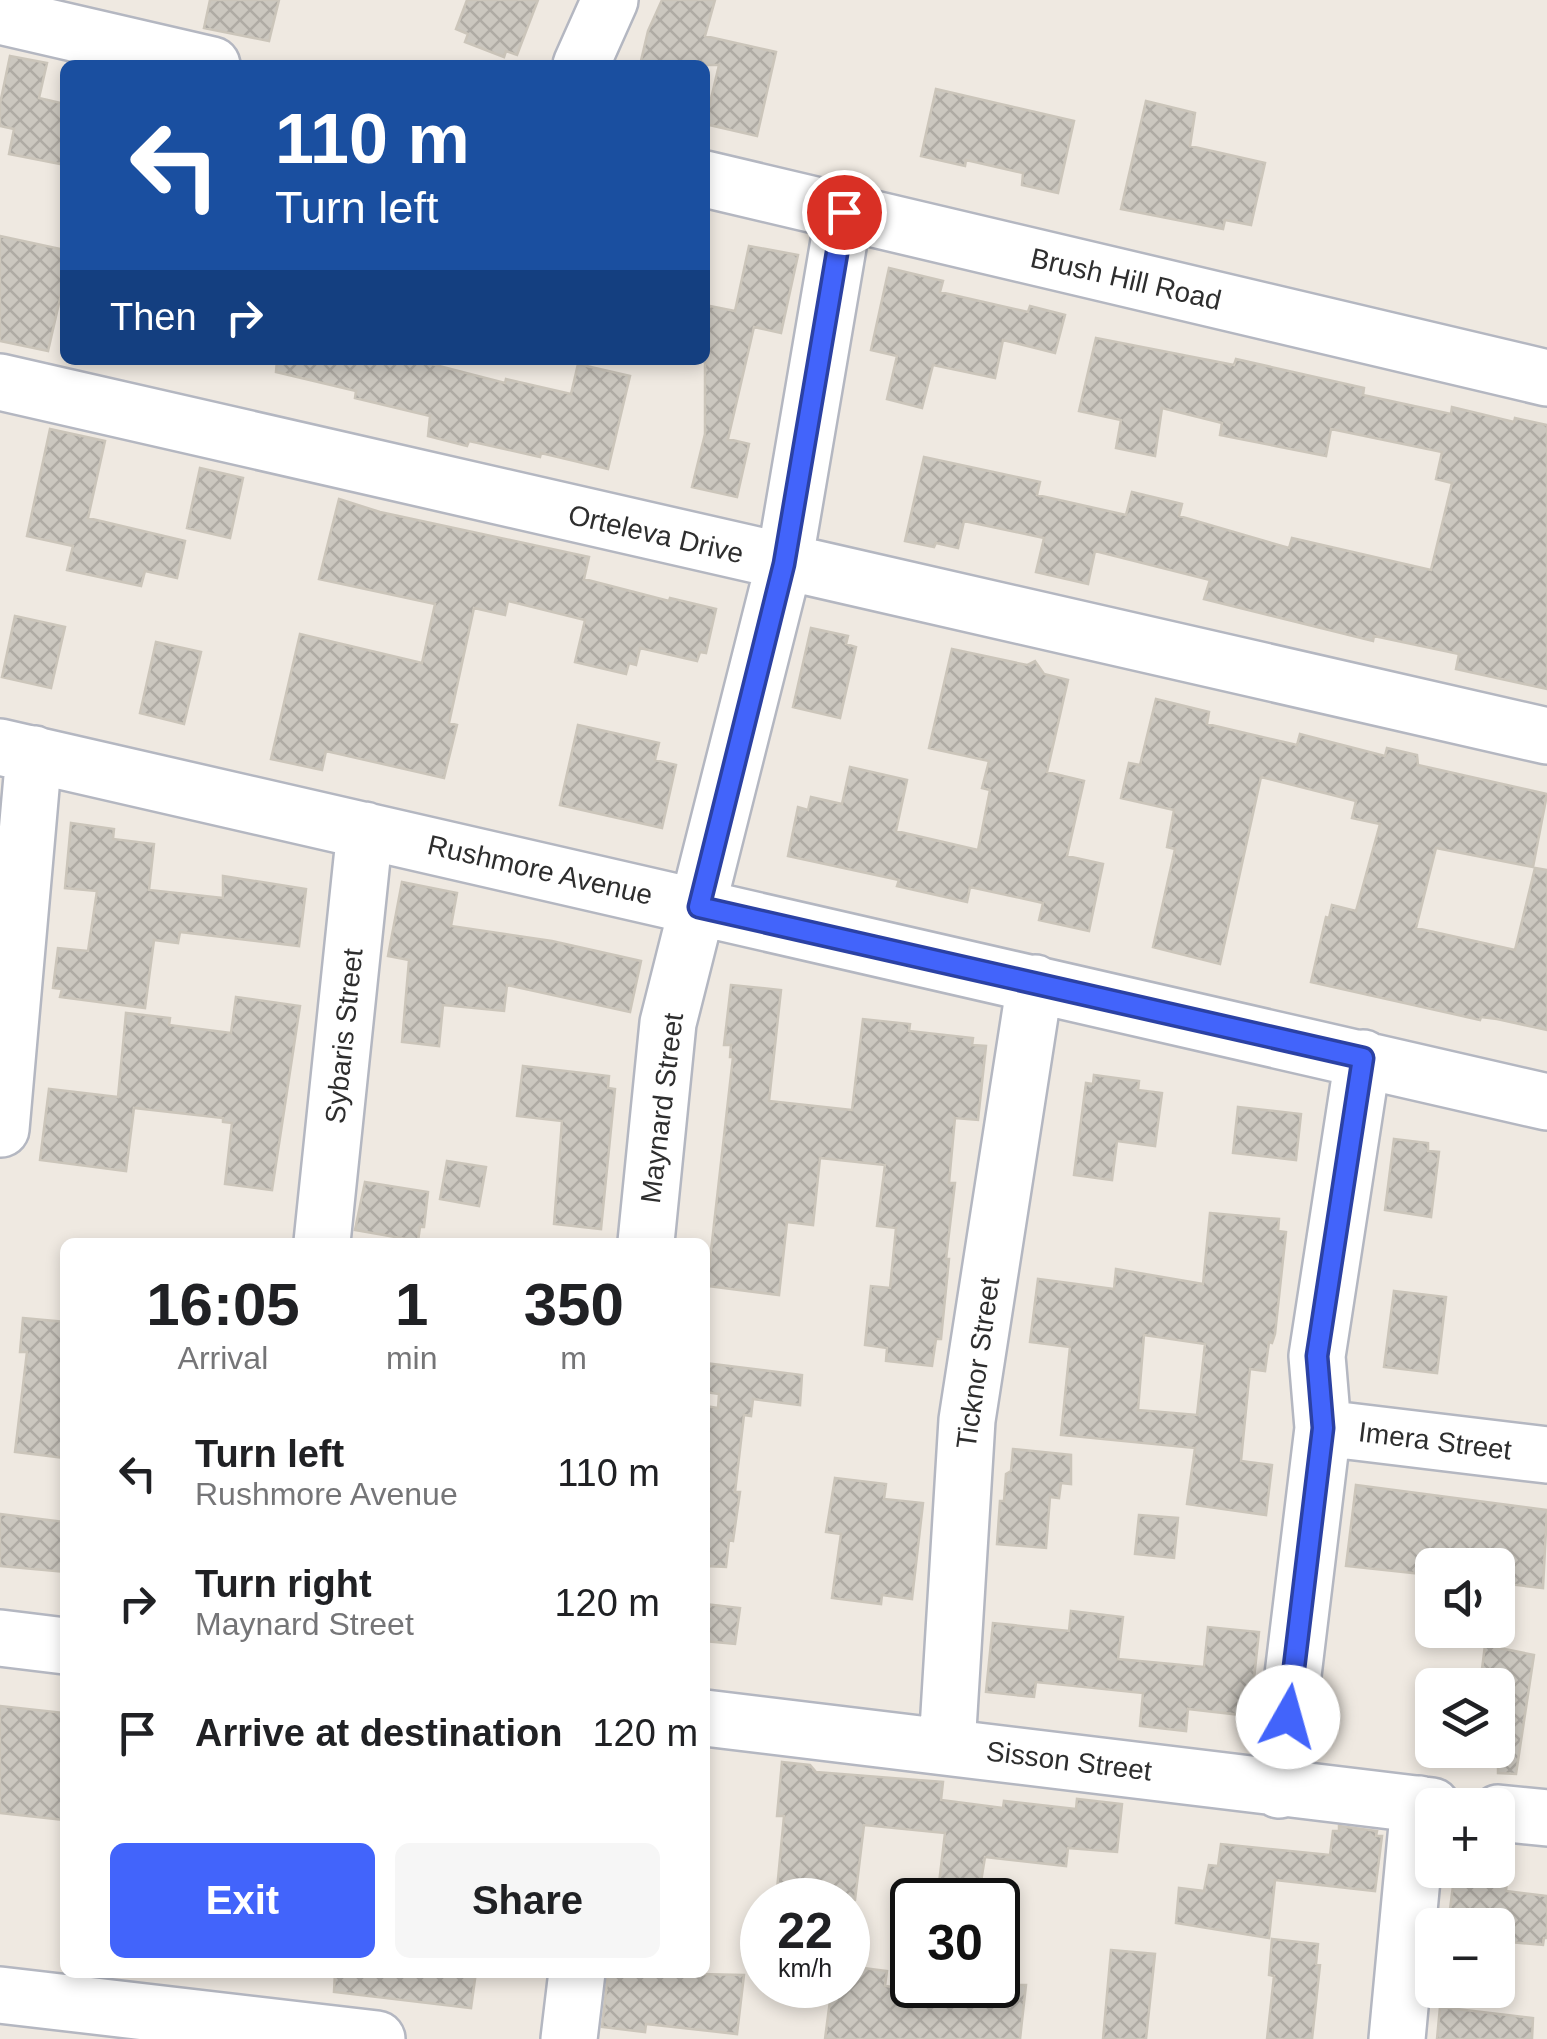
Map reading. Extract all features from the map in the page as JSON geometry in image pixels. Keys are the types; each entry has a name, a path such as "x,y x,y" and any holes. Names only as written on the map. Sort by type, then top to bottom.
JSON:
{"street":[{"path":"583,60 610,0"},
{"path":"0,16 190,60"},
{"name":"Brush Hill Road","path":"710,180 1547,378"},
{"name":"Maynard Street","path":"646,1238 668,1023 784,564 844,212"},
{"name":"Orteleva Drive","path":"0,382 1547,736"},
{"path":"0,1129 17,750"},
{"name":"Rushmore Avenue","path":"17,750 1547,1102"},
{"name":"Sybaris Street","path":"322,1238 366,830"},
{"name":"Ticknor Street","path":"947,1746 966,1420 1034,983"},
{"path":"1279,1790 1323,1428 1317,1356 1363,1058"},
{"name":"Imera Street","path":"1323,1428 1547,1454"},
{"path":"0,1638 60,1645"},
{"name":"Sisson Street","path":"710,1719 1415,1804"},
{"path":"1515,1814 1547,1818"},
{"path":"1397,2039 1416,1888"},
{"path":"569,2039 577,1978"},
{"path":"0,1995 377,2039"}],"building":[{"path":"210,0 279,0 269,41 204,28"},
{"path":"467,0 538,0 517,55 506,51 504,57 465,42 468,34 456,29"},
{"path":"662,0 715,0 705,36 776,52 757,136 710,125 710,103 719,65 710,65 710,60 641,60 648,31"},
{"path":"10,56 47,63 39,98 60,103 60,164 9,154 14,129 0,126 0,104"},
{"path":"936,89 1074,121 1058,193 1022,185 1023,173 966,160 965,166 921,156"},
{"path":"1146,101 1195,113 1190,146 1265,163 1251,225 1225,220 1223,229 1121,209"},
{"path":"0,236 60,249 60,299 48,351 0,341"},
{"path":"749,246 798,255 781,333 754,327 728,439 749,444 737,497 692,487 705,434 710,306 735,311"},
{"path":"889,268 943,281 940,292 1028,312 1030,306 1065,315 1055,353 1003,340 995,378 933,365 922,408 887,399 897,356 871,350"},
{"path":"1096,338 1234,365 1236,359 1364,388 1363,395 1451,414 1452,407 1514,422 1515,418 1547,425 1547,689 1456,669 1459,654 1374,636 1373,641 1204,599 1210,580 1095,551 1088,584 1036,572 1044,538 964,521 958,548 905,541 924,457 1040,482 1037,495 1126,515 1132,492 1182,504 1179,516 1289,548 1292,538 1431,570 1452,483 1436,479 1442,452 1331,429 1326,456 1220,435 1222,423 1162,408 1155,456 1116,448 1121,420 1079,411"},
{"path":"277,365 435,365 505,383 506,379 571,394 578,365 630,376 608,469 541,453 540,457 428,436 430,416 355,398 356,391 276,372"},
{"path":"50,429 105,441 88,518 185,541 177,578 145,571 141,586 67,570 73,546 27,536"},
{"path":"200,468 243,478 230,538 187,528"},
{"path":"339,499 380,512 589,557 584,579 716,609 706,653 700,652 697,661 640,648 636,665 629,663 626,674 575,662 585,620 508,601 505,615 474,608 449,723 457,725 444,778 326,751 322,770 271,759 300,634 422,663 435,604 319,579"},
{"path":"15,616 65,627 51,688 2,677"},
{"path":"811,628 848,636 846,644 856,647 840,718 793,707"},
{"path":"156,642 201,652 184,724 140,713"},
{"path":"952,649 1027,665 1035,661 1044,674 1068,680 1047,772 1084,781 1067,856 1103,864 1089,931 1039,920 1043,903 970,887 967,902 897,886 899,880 788,856 798,807 808,810 811,797 842,804 850,767 907,780 896,831 978,850 990,790 982,788 989,761 929,748"},
{"path":"1156,699 1209,712 1207,724 1297,745 1300,734 1385,756 1387,748 1417,755 1418,765 1547,794 1533,867 1436,848 1416,928 1515,950 1535,868 1547,870 1547,1030 1497,1019 1480,1020 1311,982 1332,905 1356,911 1380,824 1352,818 1356,801 1261,777 1220,964 1153,947 1175,849 1167,847 1174,810 1121,798 1129,763 1140,765"},
{"path":"578,725 659,743 655,760 676,765 662,828 560,805"},
{"path":"71,823 114,829 113,839 154,844 149,890 223,898 223,876 306,889 299,946 180,932 178,943 154,940 145,1008 60,997 62,989 53,988 58,948 88,951 97,891 65,888"},
{"path":"402,882 457,893 451,926 552,941 641,961 630,1012 507,985 504,1011 443,1005 439,1046 402,1042 409,960 388,956"},
{"path":"731,985 781,990 769,1101 852,1110 863,1019 910,1024 909,1031 973,1038 972,1045 986,1046 978,1120 955,1118 949,1183 955,1183 949,1259 941,1339 936,1339 932,1366 886,1361 887,1348 865,1345 871,1286 890,1288 896,1228 877,1226 885,1165 820,1158 813,1225 787,1222 779,1295 710,1286 733,1057 731,1045 724,1045"},
{"path":"236,997 300,1006 272,1190 225,1184 232,1123 223,1122 223,1118 134,1108 126,1171 40,1160 49,1089 118,1097 126,1013 170,1018 169,1025 231,1033"},
{"path":"523,1066 609,1076 608,1088 615,1089 601,1229 554,1224 562,1121 517,1116"},
{"path":"1094,1075 1139,1081 1138,1090 1162,1093 1155,1146 1117,1141 1112,1180 1074,1175 1086,1083 1093,1084"},
{"path":"1238,1107 1301,1114 1296,1160 1233,1153"},
{"path":"1394,1139 1428,1143 1428,1151 1439,1152 1431,1217 1385,1210"},
{"path":"447,1161 486,1167 479,1206 440,1199"},
{"path":"365,1182 428,1192 424,1227 420,1227 418,1238 355,1230"},
{"path":"1210,1213 1279,1219 1278,1231 1286,1232 1275,1334 1269,1342 1265,1371 1250,1369 1241,1461 1272,1465 1266,1515 1187,1504 1195,1448 1061,1435 1070,1347 1030,1342 1038,1279 1114,1289 1116,1269 1203,1284","holes":["1144,1335 1205,1344 1197,1415 1138,1410"]},
{"path":"1394,1291 1446,1297 1437,1373 1384,1367"},
{"path":"23,1318 60,1322 60,1457 15,1452 27,1352 20,1352"},
{"path":"710,1364 802,1375 800,1405 753,1399 751,1416 744,1415 735,1492 740,1492 726,1567 710,1566 710,1407 718,1408 719,1394 710,1393"},
{"path":"1013,1449 1071,1455 1071,1484 1061,1483 1059,1498 1050,1497 1046,1548 997,1544 1000,1501 1004,1501"},
{"path":"835,1478 886,1484 884,1499 923,1503 912,1599 882,1595 881,1604 832,1598 841,1534 826,1532"},
{"path":"1356,1485 1547,1510 1543,1588 1515,1585 1515,1548 1415,1548 1415,1573 1346,1566"},
{"path":"0,1514 60,1521 60,1572 0,1566"},
{"path":"1139,1515 1178,1518 1174,1558 1135,1554"},
{"path":"710,1605 740,1608 735,1644 710,1642"},
{"path":"1071,1611 1123,1617 1118,1659 1204,1667 1208,1627 1259,1632 1250,1716 1188,1709 1186,1731 1140,1726 1143,1693 1036,1682 1034,1697 986,1692 993,1623 1069,1631"},
{"path":"1485,1648 1534,1655 1516,1774 1498,1773 1498,1768 1515,1768 1515,1668 1482,1668"},
{"path":"0,1706 60,1712 60,1819 0,1813"},
{"path":"782,1762 810,1765 816,1772 943,1782 941,1800 1003,1808 1004,1801 1076,1809 1077,1799 1122,1804 1117,1852 1068,1848 1066,1866 985,1857 982,1878 940,1878 945,1833 864,1825 858,1878 778,1878 784,1816 777,1816"},
{"path":"1339,1826 1377,1831 1376,1836 1382,1836 1375,1891 1275,1880 1269,1938 1176,1923 1179,1888 1204,1891 1209,1865 1218,1866 1221,1844 1330,1855 1333,1831 1339,1831"},
{"path":"1453,1888 1506,1888 1547,1896 1547,1938 1543,1945 1515,1943 1515,1908 1450,1908"},
{"path":"1272,1939 1318,1944 1316,1964 1320,1965 1312,2039 1267,2039 1274,1976 1269,1975"},
{"path":"1111,1950 1155,1954 1146,2039 1103,2039"},
{"path":"870,1969 887,1971 885,1986 890,1987 890,2008 1020,2008 1020,1985 1026,1985 1020,2039 825,2039 829,2008 870,2008"},
{"path":"740,1975 737,2034 646,2024 645,2032 602,2027 607,1978"},
{"path":"335,1978 475,1978 471,2008 334,1992"},
{"path":"1440,2008 1533,2018 1532,2039 1437,2039"}],"route":[{"path":"844,212 784,564 699,907 1363,1058 1317,1356 1323,1428 1288,1717"}]}
